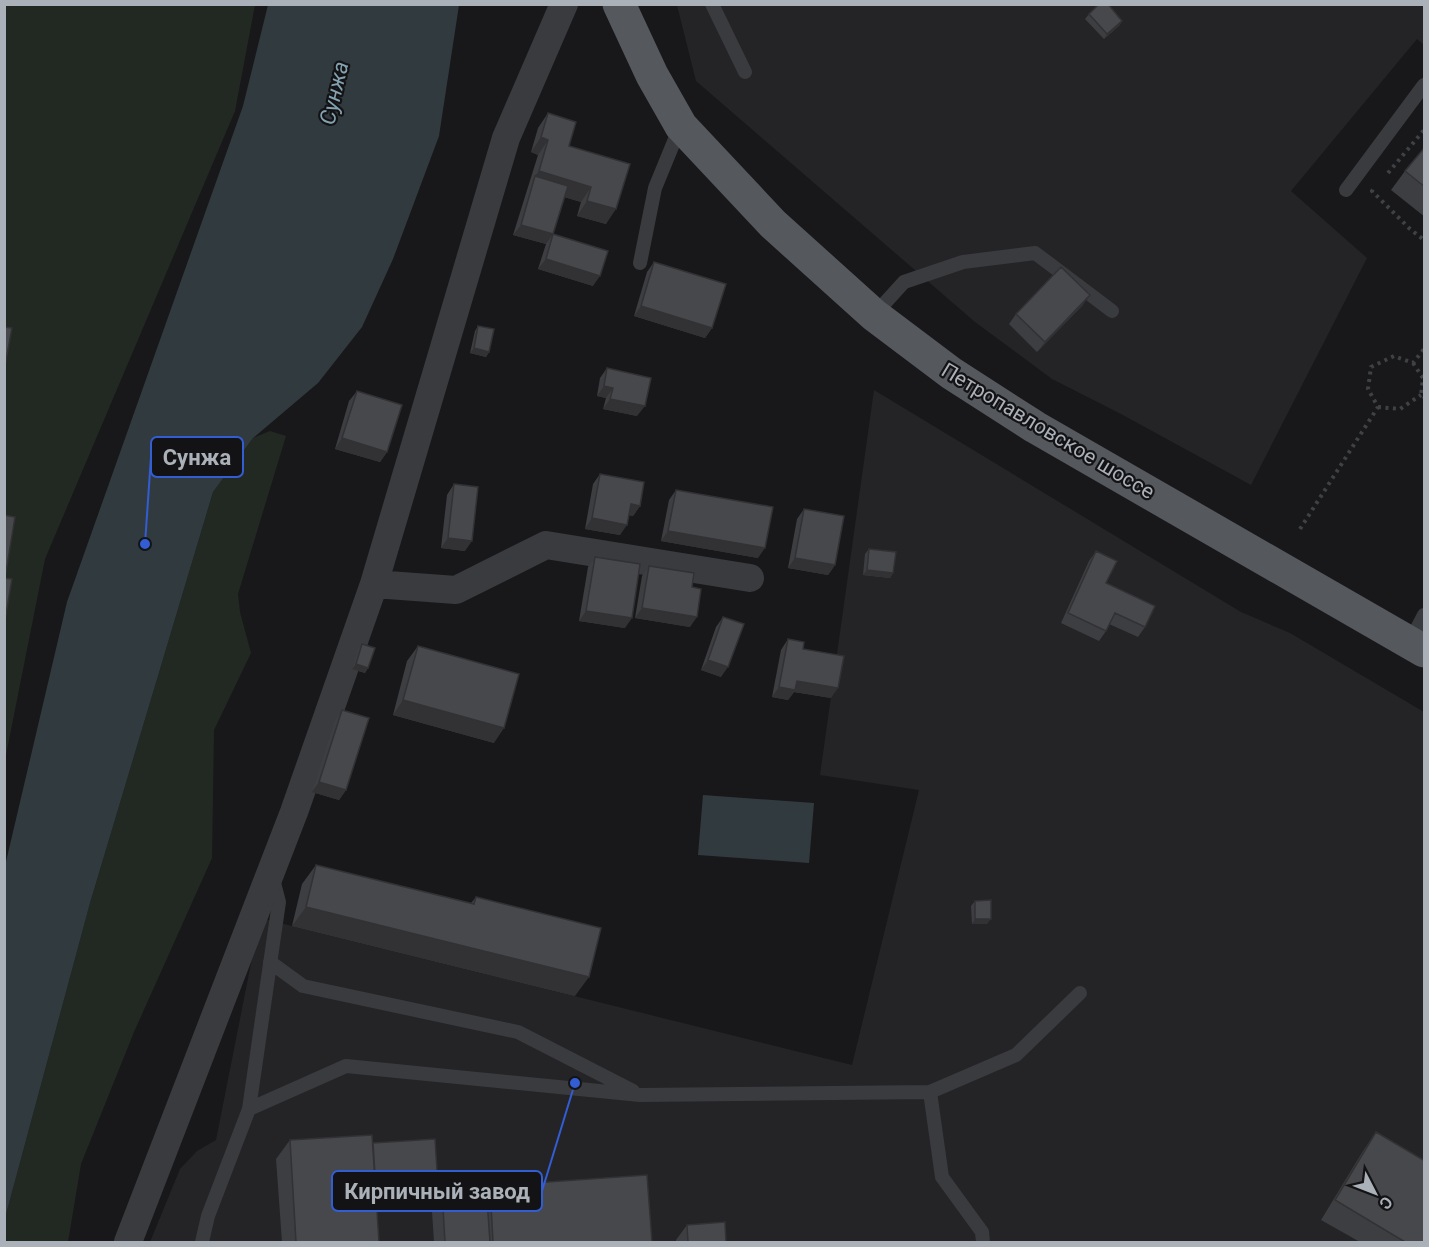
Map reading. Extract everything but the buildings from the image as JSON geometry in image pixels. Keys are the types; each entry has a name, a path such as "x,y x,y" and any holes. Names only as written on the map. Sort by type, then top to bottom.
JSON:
{"main road":[{"name":"Петропавловское шоссе","path":"626,10 652,75 681,126 773,224 874,315 951,374 1035,427 1420,636"}],"street":[{"path":"128,1242 294,812 374,584 506,138 564,4"},
{"path":"374,584 456,590 546,545 750,578"}],"lane":[{"path":"712,4 745,72"},
{"path":"1346,190 1425,85"},
{"path":"640,263 654,188 681,126"},
{"path":"874,315 904,282 963,262 1035,253 1112,311"},
{"path":"202,1242 208,1216 249,1109 279,902 271,871"},
{"path":"270,962 303,987 518,1032 640,1095"},
{"path":"249,1109 346,1066 640,1095 930,1092 1016,1055 1080,993"},
{"path":"930,1092 942,1177 982,1232 982,1242"}],"path":[{"path":"1387,174 1425,130"},
{"path":"1379,182 1372,191 1410,229 1425,240"},
{"path":"1413,363 1425,349"},
{"path":"1394,356 1413,363 1423,378 1423,396 1400,409 1378,407 1368,389 1371,367 1394,356"},
{"path":"1300,529 1378,407"}],"shaded area":[{"path":"5,5 255,5 235,111 45,559 5,760"},
{"path":"677,5 1424,5 1424,45 1417,39 1291,191 1367,258 1251,485 1052,379 975,322 696,81"},
{"path":"874,390 1241,612 1290,633 1424,712 1424,1242 150,1242 180,1169 197,1151 216,1140 260,918 852,1065 919,790 820,775"},
{"path":"270,431 286,436 238,594 240,612 251,653 214,730 212,858 134,1032 81,1164 68,1242 5,1242 5,1218 90,903 213,492 253,438"}],"water":[{"path":"268,5 459,5 439,136 393,259 362,327 318,383 253,438 213,492 90,903 5,1218 5,866 67,602 243,106"},
{"path":"703,795 814,803 809,863 698,855"}],"place":[{"name":"Сунжа","path":"145,544"},
{"name":"Кирпичный завод","path":"575,1083"}]}
